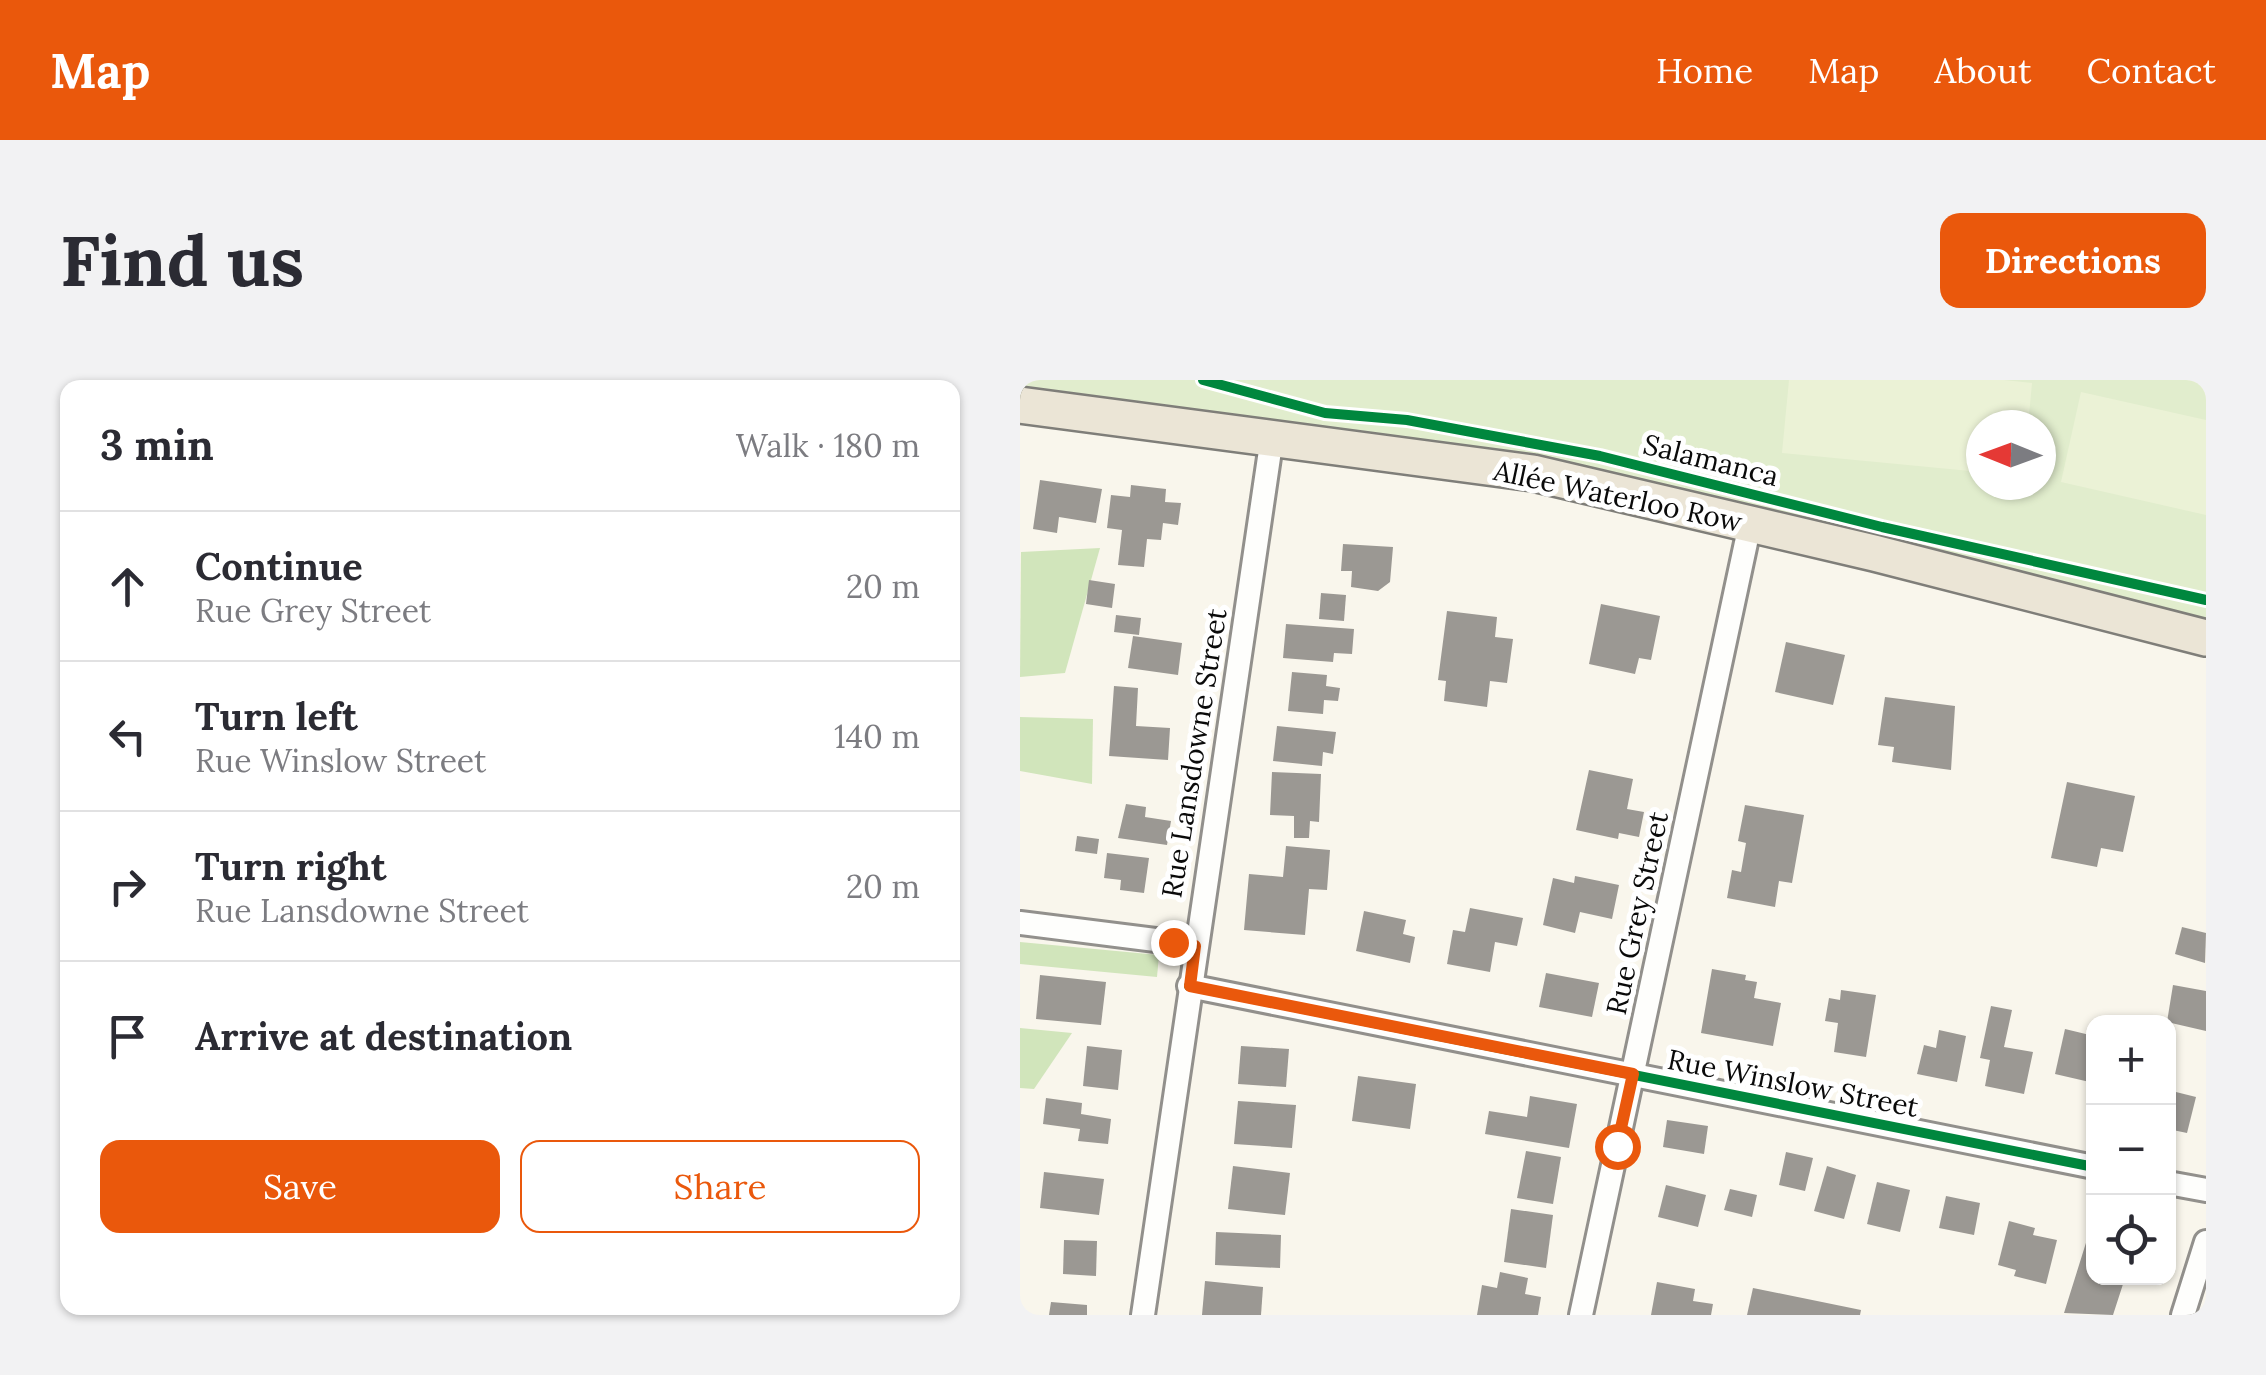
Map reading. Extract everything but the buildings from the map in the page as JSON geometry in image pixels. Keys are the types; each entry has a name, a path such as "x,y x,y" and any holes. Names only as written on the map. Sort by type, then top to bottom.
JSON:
{"main road":[{"name":"Allée Waterloo Row","path":"1020,404 1533,474 2206,638"}],"street":[{"name":"Rue Lansdowne Street","path":"1143,1315 1272,437"},
{"name":"Rue Grey Street","path":"1581,1315 1750,524"},
{"path":"1020,923 1195,946"},
{"name":"Rue Winslow Street","path":"1190,986 2086,1166"},
{"path":"2176,1184 2206,1190"},
{"path":"2183,1315 2206,1242"}],"green space":[{"path":"1020,380 2206,380 2206,638 1785,531 1020,405"},
{"path":"1789,380 2032,383 2029,410 1966,410 1966,471 1782,453"},
{"path":"2081,392 2206,420 2206,515 2061,482"},
{"path":"1100,548 1065,673 1020,677 1021,552"},
{"path":"1020,717 1093,719 1092,784 1020,771"},
{"path":"1020,942 1159,955 1157,977 1020,964"},
{"path":"1020,1028 1072,1033 1034,1089 1020,1088"}],"cycle path":[{"name":"Salamanca","path":"1203,380 1325,413 1407,420 1600,456 1882,527 2206,600"},
{"path":"1189,986 2086,1165"}],"route":[{"path":"1173,942 1195,946 1190,986 1633,1074 1617,1146"}]}
